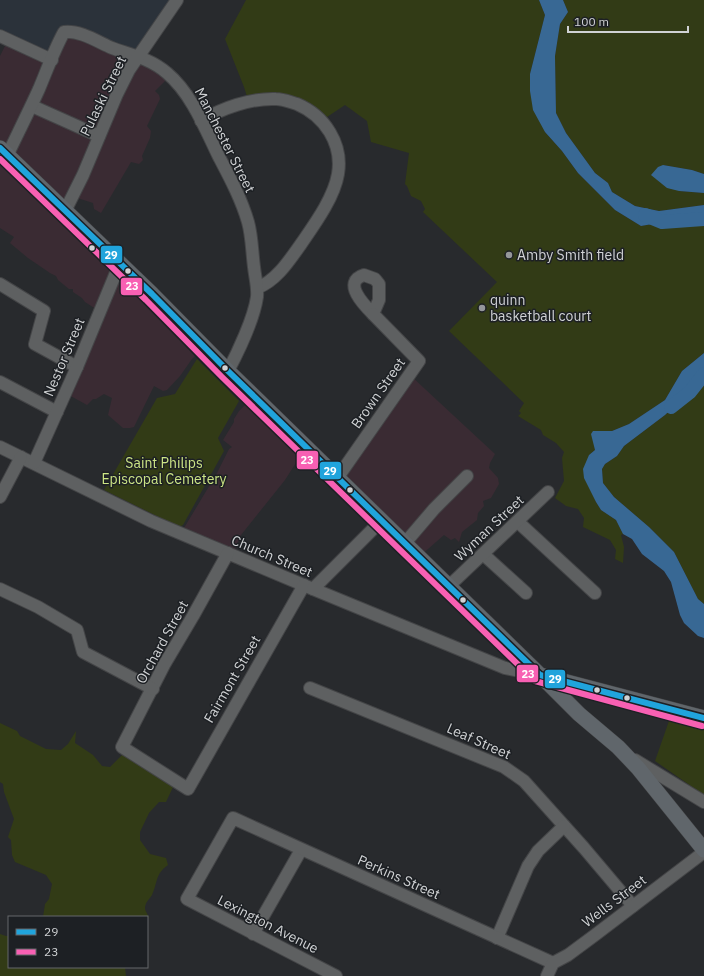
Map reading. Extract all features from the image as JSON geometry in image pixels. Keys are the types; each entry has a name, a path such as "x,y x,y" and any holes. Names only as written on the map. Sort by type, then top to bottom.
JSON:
{"main road":[{"path":"4,152 120,263 228,371 579,714 626,755 666,801 704,851"},
{"path":"540,675 704,718"}],"street":[{"name":"Pulaski Street","path":"65,211 83,175 117,94 138,56 177,0"},
{"name":"Manchester Street","path":"52,60 54,49 64,32 85,36 112,48 138,56 152,62 168,73 179,86 201,121 230,178 248,222 252,242 257,288 250,321 237,354 228,371"},
{"path":"0,36 52,60 32,106 4,152"},
{"path":"201,121 213,113 250,101 278,98 300,106 318,118 329,130 337,146 338,175 317,220 290,259 267,284 257,288"},
{"path":"32,106 99,136"},
{"name":"Nestor Street","path":"34,463 77,367 120,263"},
{"path":"0,284 44,311 35,344 77,367"},
{"name":"Brown Street","path":"338,477 419,361 373,314"},
{"path":"0,382 57,412"},
{"name":"Church Street","path":"0,447 151,521 506,668 540,675"},
{"path":"0,497 21,457"},
{"path":"405,543 434,509 467,476"},
{"name":"Wyman Street","path":"449,586 548,492"},
{"name":"Fairmont Street","path":"122,747 188,789 308,587 382,520"},
{"path":"518,522 595,593"},
{"name":"Orchard Street","path":"122,747 164,665 228,553"},
{"path":"483,554 526,593"},
{"path":"0,589 38,607 77,630 83,652 152,689"},
{"name":"Leaf Street","path":"310,688 504,767 524,782 633,906"},
{"path":"626,755 704,802"},
{"name":"Perkins Street","path":"187,899 233,818 553,963"},
{"path":"497,938 528,866 538,851 564,826"},
{"path":"253,934 301,850"},
{"name":"Wells Street","path":"553,963 568,955 704,851"},
{"name":"Lexington Avenue","path":"187,899 336,976"},
{"path":"547,976 553,963"}],"shaded area":[{"path":"0,0 178,0 142,53 68,32 53,59 0,36"},
{"path":"68,32 169,77 155,91 159,95 160,99 147,126 151,131 150,138 142,156 143,160 139,164 131,162 101,213 94,209 93,203 74,197 69,205 204,347 192,359 180,376 167,390 163,391 154,386 134,427 130,428 123,428 108,415 112,398 104,394 96,399 93,399 87,405 67,394 99,311 73,292 73,289 69,289 58,280 56,276 28,258 10,243 14,237 0,228 0,56 8,40"},
{"path":"411,376 495,454 489,468 498,478 499,484 491,498 483,501 484,506 478,513 477,520 462,532 459,542 455,538 451,540 444,535 420,556 340,475"},
{"path":"254,396 307,449 299,458 285,480 241,535 233,555 181,533 217,473 229,449 232,447 223,440 234,422 234,419 239,411"}],"green space":[{"path":"246,0 539,0 545,15 530,74 545,132 562,151 578,173 615,210 641,226 704,218 704,353 682,371 665,400 629,424 612,431 593,431 595,450 589,455 596,502 601,510 616,520 623,534 621,535 624,547 623,563 615,559 616,550 610,540 583,527 584,518 578,509 566,506 555,498 564,481 562,458 564,452 556,443 543,435 541,430 518,416 521,413 519,411 524,403 449,331 497,282 423,212 425,209 421,201 411,196 405,184 409,153 371,142 367,121 345,105 324,119 282,100 249,103 225,39"},
{"path":"563,0 704,0 704,174 692,170 663,165 679,191 704,193 704,205 659,211 635,206 612,192 608,183 595,173 566,133 556,113 555,56 560,24 568,12"},
{"name":"Saint Philips Episcopal Cemetery","path":"197,359 239,401 218,438 224,451 183,525 179,527 104,490 157,398 175,394"},
{"path":"704,378 704,604 698,599 674,552 649,527 614,497 603,483 602,469 605,464 617,456 624,446 665,415"},
{"path":"670,718 704,728 704,795 655,761"},
{"path":"0,723 17,731 20,736 46,749 61,750 68,744 76,731 75,743 93,755 102,766 110,767 123,754 174,785 166,802 159,802 149,813 140,832 140,840 150,854 166,858 168,865 159,875 152,895 147,901 145,909 149,918 148,916 43,916 45,904 49,899 52,884 46,875 15,862 12,855 11,840 8,837 14,819 4,792 3,784 0,782"},
{"path":"0,934 8,936 8,968 125,968 126,976 0,976"}],"water":[{"path":"539,0 563,0 568,12 560,24 555,56 556,113 566,133 595,173 608,183 612,192 635,206 659,211 704,205 704,218 641,226 615,210 578,173 562,151 545,132 533,110 530,91 530,74 545,15"},
{"path":"663,165 692,170 704,174 704,193 679,191 667,188 651,175 658,167"},
{"path":"704,353 704,378 665,415 624,446 617,456 605,464 602,469 603,483 614,497 649,527 674,552 698,599 704,604 704,638 698,636 684,623 680,615 671,582 664,571 642,554 632,539 623,534 616,520 601,510 584,478 583,469 589,455 595,450 591,434 593,431 612,431 629,424 665,400 682,371"}],"waterway":[{"path":"645,215 662,222 704,219"},
{"path":"671,407 690,392 704,374"}],"transit line":[{"name":"29","path":"0,148 152,294 228,371 540,675 704,718"},
{"name":"23","path":"0,159 535,681 702,726"}],"place":[{"name":"Amby Smith field","path":"509,255"},
{"name":"quinn basketball court","path":"482,308"}]}
